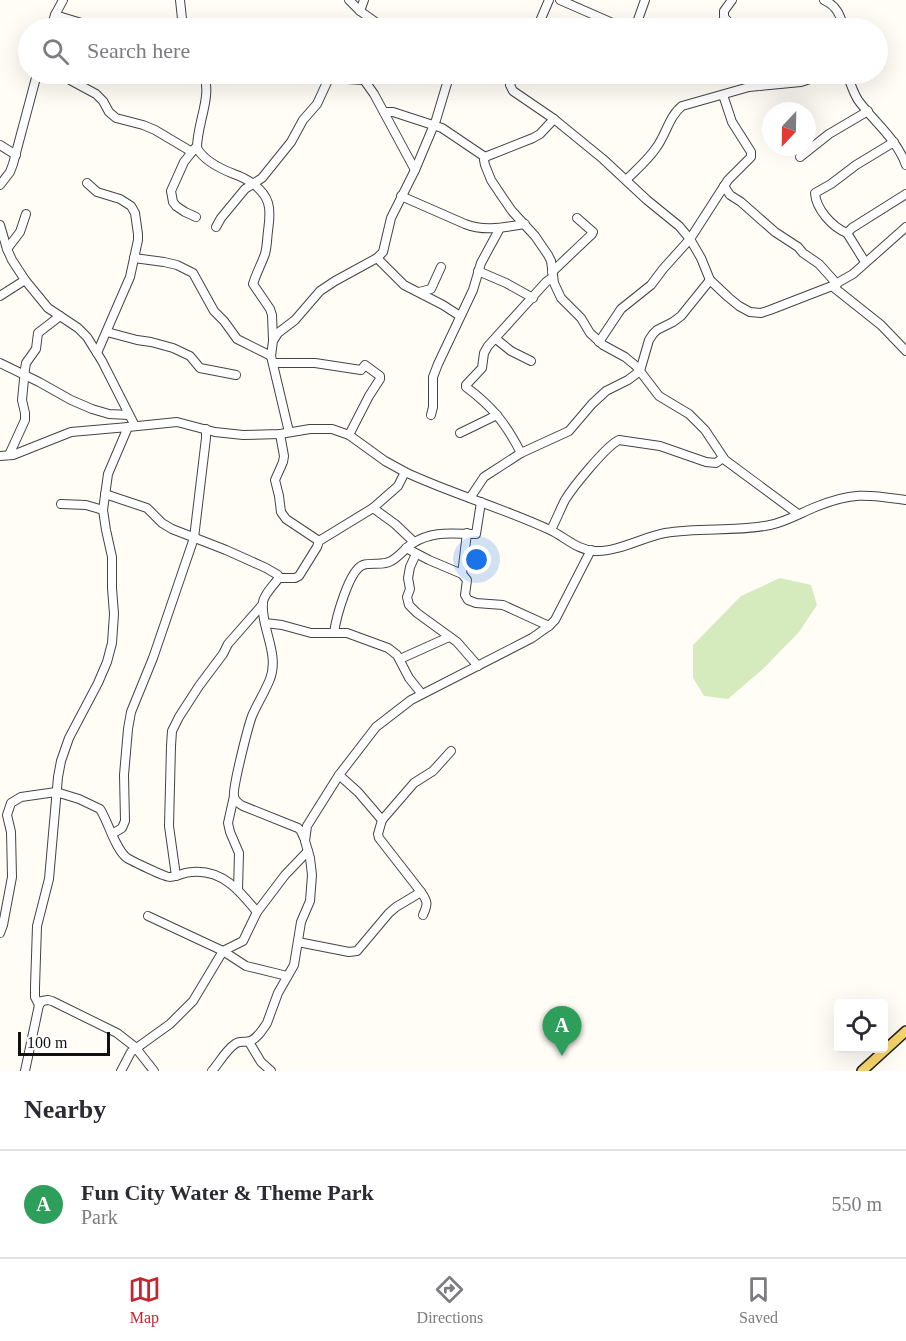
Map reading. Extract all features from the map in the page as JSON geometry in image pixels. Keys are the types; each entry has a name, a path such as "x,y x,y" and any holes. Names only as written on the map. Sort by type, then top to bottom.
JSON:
{"main road":[{"path":"862,1071 906,1032"}],"street":[{"path":"54,18 63,0"},
{"path":"349,0 370,18"},
{"path":"360,11 364,0"},
{"path":"541,18 549,0"},
{"path":"560,0 601,18"},
{"path":"639,18 645,0"},
{"path":"725,18 724,11 732,0"},
{"path":"179,1 182,18"},
{"path":"831,1 841,18"},
{"path":"55,15 65,18"},
{"path":"1,183 10,172 16,155 34,84"},
{"path":"78,84 96,94 114,117 155,130 194,149 222,169 252,183 266,199 270,210 266,252 253,284 272,315 272,359 284,433 283,462 275,480 281,512 286,519 319,541"},
{"path":"196,217 176,206 171,191 184,162 194,149 205,102 206,84"},
{"path":"216,227 245,189 262,178 291,142 303,120 317,104 326,84"},
{"path":"368,84 415,170"},
{"path":"273,341 278,333 295,320 320,291 377,258 384,250 391,218 434,125 447,84"},
{"path":"510,84 513,91 554,119 679,226 701,258 710,280 745,310 761,313 835,285 858,270 906,227"},
{"path":"626,180 656,149 679,108 688,103 749,87 780,84"},
{"path":"851,84 855,95 894,142 906,165"},
{"path":"599,342 618,314 651,285 690,239 732,174 751,157 752,154 732,122 723,95"},
{"path":"800,157 829,134 868,111"},
{"path":"384,112 393,112 446,130 485,157"},
{"path":"485,157 533,138 554,119"},
{"path":"865,262 848,233 833,225 823,212 814,193 894,142"},
{"path":"0,145 16,155"},
{"path":"485,157 484,162 491,180 508,206 544,248 551,261 556,289 581,318 590,333 599,342 625,357 640,371 659,396 689,414 705,430 723,458 798,514"},
{"path":"87,183 97,192 120,199 133,208 138,240 130,277 97,353"},
{"path":"724,186 730,195 775,232 819,264 835,285 881,325 906,351"},
{"path":"848,233 852,228 906,194"},
{"path":"401,196 470,226 500,228 525,224"},
{"path":"7,249 20,232 26,214"},
{"path":"521,453 512,435 497,415 466,385 482,368 486,350 518,312 592,234 593,232 577,218"},
{"path":"0,228 12,260 25,280 48,308 83,332 97,353 129,415 131,426 108,474 103,510 112,557 114,614 112,643 98,683 65,749 56,792 50,879 37,926 34,987 39,1005"},
{"path":"431,415 434,373 473,290 488,248 500,228"},
{"path":"134,258 164,262 196,275 214,311 237,339 272,359 361,370 365,365 379,374 380,379 349,435"},
{"path":"377,258 399,281 460,316"},
{"path":"417,292 431,289 441,267"},
{"path":"478,271 533,298"},
{"path":"0,296 25,280"},
{"path":"470,498 482,479 521,453 569,431 592,404 606,392 640,371 653,334 681,316 710,280"},
{"path":"9,456 25,420 26,413 22,400 26,363 37,347 38,333 60,316"},
{"path":"107,332 173,348 190,356 200,368 236,375"},
{"path":"496,339 511,351 531,361"},
{"path":"0,363 92,409 109,414 129,415"},
{"path":"460,433 497,415"},
{"path":"0,456 9,456 71,432 177,422 231,434 332,429 349,435 405,472 551,530 579,548 591,550 604,550 671,532 770,525 827,502 855,495 906,500"},
{"path":"112,834 122,828 124,821 124,775 128,729 132,712 194,538 206,429"},
{"path":"551,530 571,492 614,442 619,440 660,446 713,463 723,458"},
{"path":"278,578 299,576 319,541 373,508 398,486 405,472"},
{"path":"105,494 147,508 162,523 172,529 266,568 277,574 278,578"},
{"path":"334,633 336,618 358,568 366,564 389,562 410,545 436,533 476,534 481,502"},
{"path":"61,504 86,505 103,510"},
{"path":"373,508 395,524 416,554 462,574 467,580 465,595 468,600 476,603 502,604 549,626"},
{"path":"462,574 466,533"},
{"path":"305,842 307,826 339,775 376,727 421,693 532,638 549,626 591,550"},
{"path":"416,554 408,578 410,589 407,597 408,604 460,645 478,666"},
{"path":"238,890 239,853 228,823 250,723 272,671 263,604 278,578"},
{"path":"176,876 170,826 172,731 228,644 263,604"},
{"path":"265,623 311,633 355,635 382,645 394,652 400,659 409,678 421,693"},
{"path":"400,659 449,637"},
{"path":"423,915 427,903 421,892 378,834 381,820 414,783 433,771 451,751"},
{"path":"339,775 358,792 381,820"},
{"path":"0,933 12,877 9,807 18,797 56,792 100,809 126,858 169,878 193,872 221,877 238,890 257,912"},
{"path":"212,1071 236,1044 242,1041 249,1042 267,1023 278,993 294,965 301,922 309,906 312,888 310,858 301,831 243,806 234,796"},
{"path":"298,828 307,826"},
{"path":"121,1071 127,1057 135,1047 165,1028 193,1000 223,951 243,941 257,912 285,875 308,851"},
{"path":"298,942 349,952 357,951 389,913 421,892"},
{"path":"148,916 223,951 246,966 287,976"},
{"path":"25,1071 42,1000 52,1001 128,1040 154,1071"},
{"path":"249,1042 261,1062 271,1071"}],"green space":[{"path":"780,578 811,585 817,605 799,632 764,668 728,699 704,696 693,678 693,645 741,596"}],"place":[{"name":"Fun City Water & Theme Park","path":"562,1056"}]}
